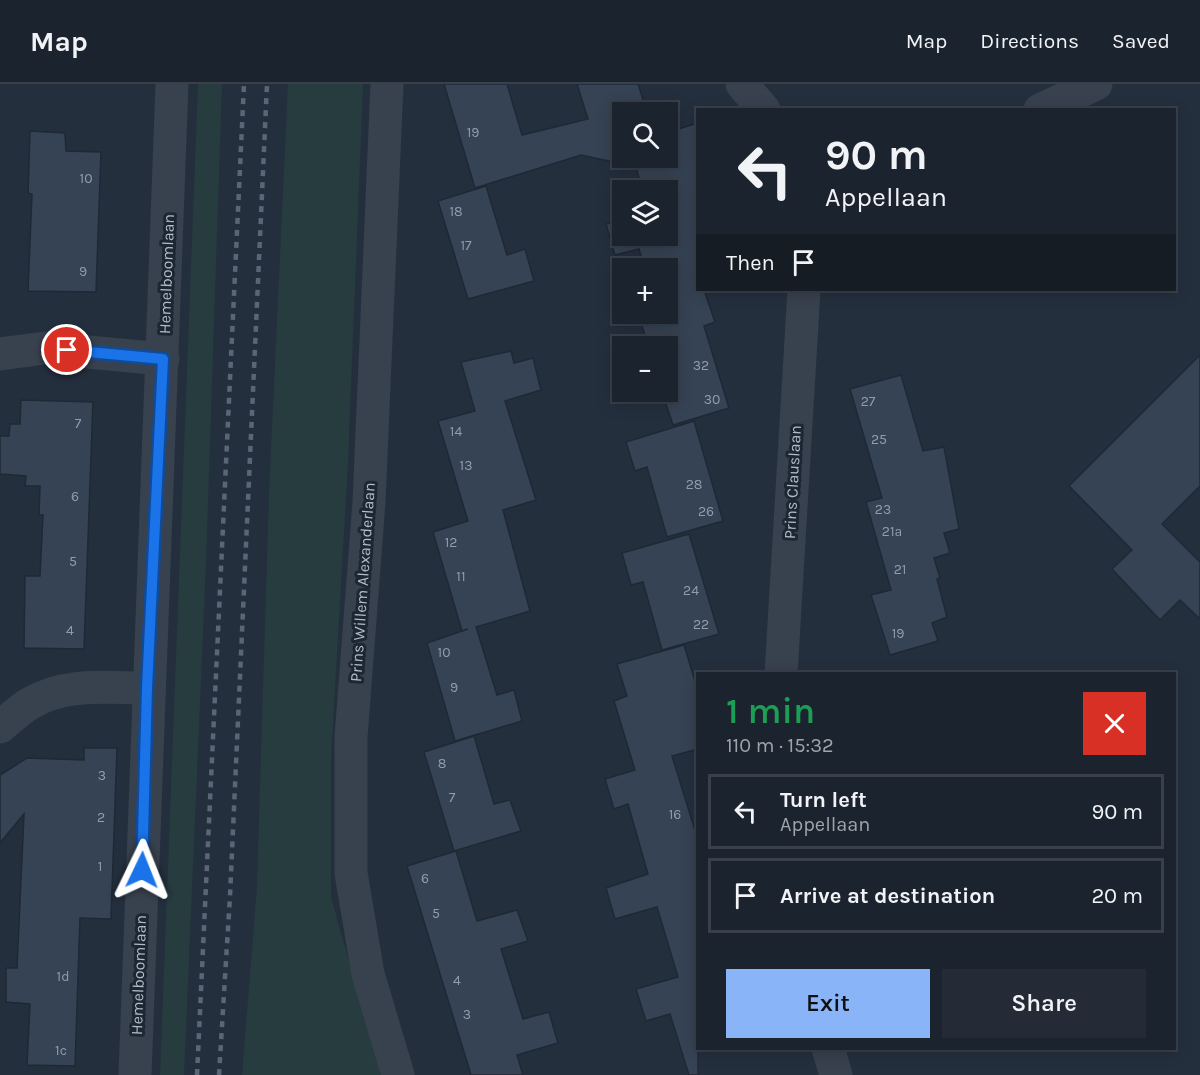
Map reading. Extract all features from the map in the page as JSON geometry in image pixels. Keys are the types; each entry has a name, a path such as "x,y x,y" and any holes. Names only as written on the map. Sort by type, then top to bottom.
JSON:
{"street":[{"name":"Hemelboomlaan","path":"135,1075 147,688 163,359 172,84"},
{"name":"Prins Willem Alexanderlaan","path":"387,84 369,502 351,737 351,873 368,974 398,1075"},
{"path":"742,84 762,108"},
{"path":"1044,108 1096,84"},
{"name":"Prins Clauslaan","path":"781,672 804,291"},
{"path":"0,354 45,348 163,359"},
{"path":"0,727 28,704 48,694 68,688 147,688"},
{"path":"829,1050 836,1075"}],"green space":[{"path":"198,84 222,84 206,563 184,1075 160,1075"},
{"path":"288,84 363,84 348,462 331,758 331,897 381,1075 242,1075 257,886 269,493"}],"building":[{"path":"444,84 507,84 522,135 588,119 577,84 638,84 644,102 612,102 612,162 581,155 475,188"},
{"path":"696,124 696,291 704,291 715,322 704,326 729,408 673,425 665,402 678,402 678,336 645,336 642,326 678,324 678,258 642,258 639,249 615,255 612,246 678,246 678,180 639,180 636,168 678,168 678,129"},
{"path":"30,131 65,133 66,151 101,152 96,292 28,291 32,194 28,193"},
{"path":"486,186 507,255 525,249 534,281 468,299 438,201"},
{"path":"612,222 612,245 606,224"},
{"path":"511,351 514,363 533,358 541,390 505,401 536,500 503,510 530,611 476,627 497,695 514,690 522,721 455,741 427,643 468,629 462,631 433,532 468,521 438,421 475,411 461,362"},
{"path":"1200,355 1200,486 1162,524 1200,562 1200,619 1180,600 1160,620 1112,569 1132,550 1069,486"},
{"path":"901,375 923,451 944,447 959,529 944,533 950,553 934,558 947,617 932,623 938,641 890,655 871,595 891,590 866,502 882,498 850,389"},
{"path":"21,400 93,402 84,649 24,648 25,576 40,576 43,515 39,515 40,486 25,486 26,476 0,474 0,436 9,436 10,424 20,424"},
{"path":"694,421 723,521 667,537 647,467 635,471 626,442"},
{"path":"689,534 719,634 662,650 643,582 631,585 622,553"},
{"path":"684,645 696,684 696,750 672,756 696,834 698,1075 689,1075 670,1014 646,1021 636,989 678,977 657,907 615,919 606,888 648,874 628,804 614,809 605,779 635,770 614,701 627,696 617,664"},
{"path":"474,736 494,804 510,800 521,831 454,851 424,752"},
{"path":"84,748 117,748 111,919 80,918 75,1066 27,1065 30,1004 6,1002 6,968 17,968 24,814 0,843 0,775 27,758 84,760"},
{"path":"456,851 477,921 517,910 528,941 501,949 523,1019 549,1012 558,1043 517,1055 523,1075 471,1075 407,866"}],"railway":[{"path":"197,1075 244,84"},
{"path":"219,1075 230,896 267,84"}],"route":[{"path":"67,350 163,359 147,688 142,870"}]}
